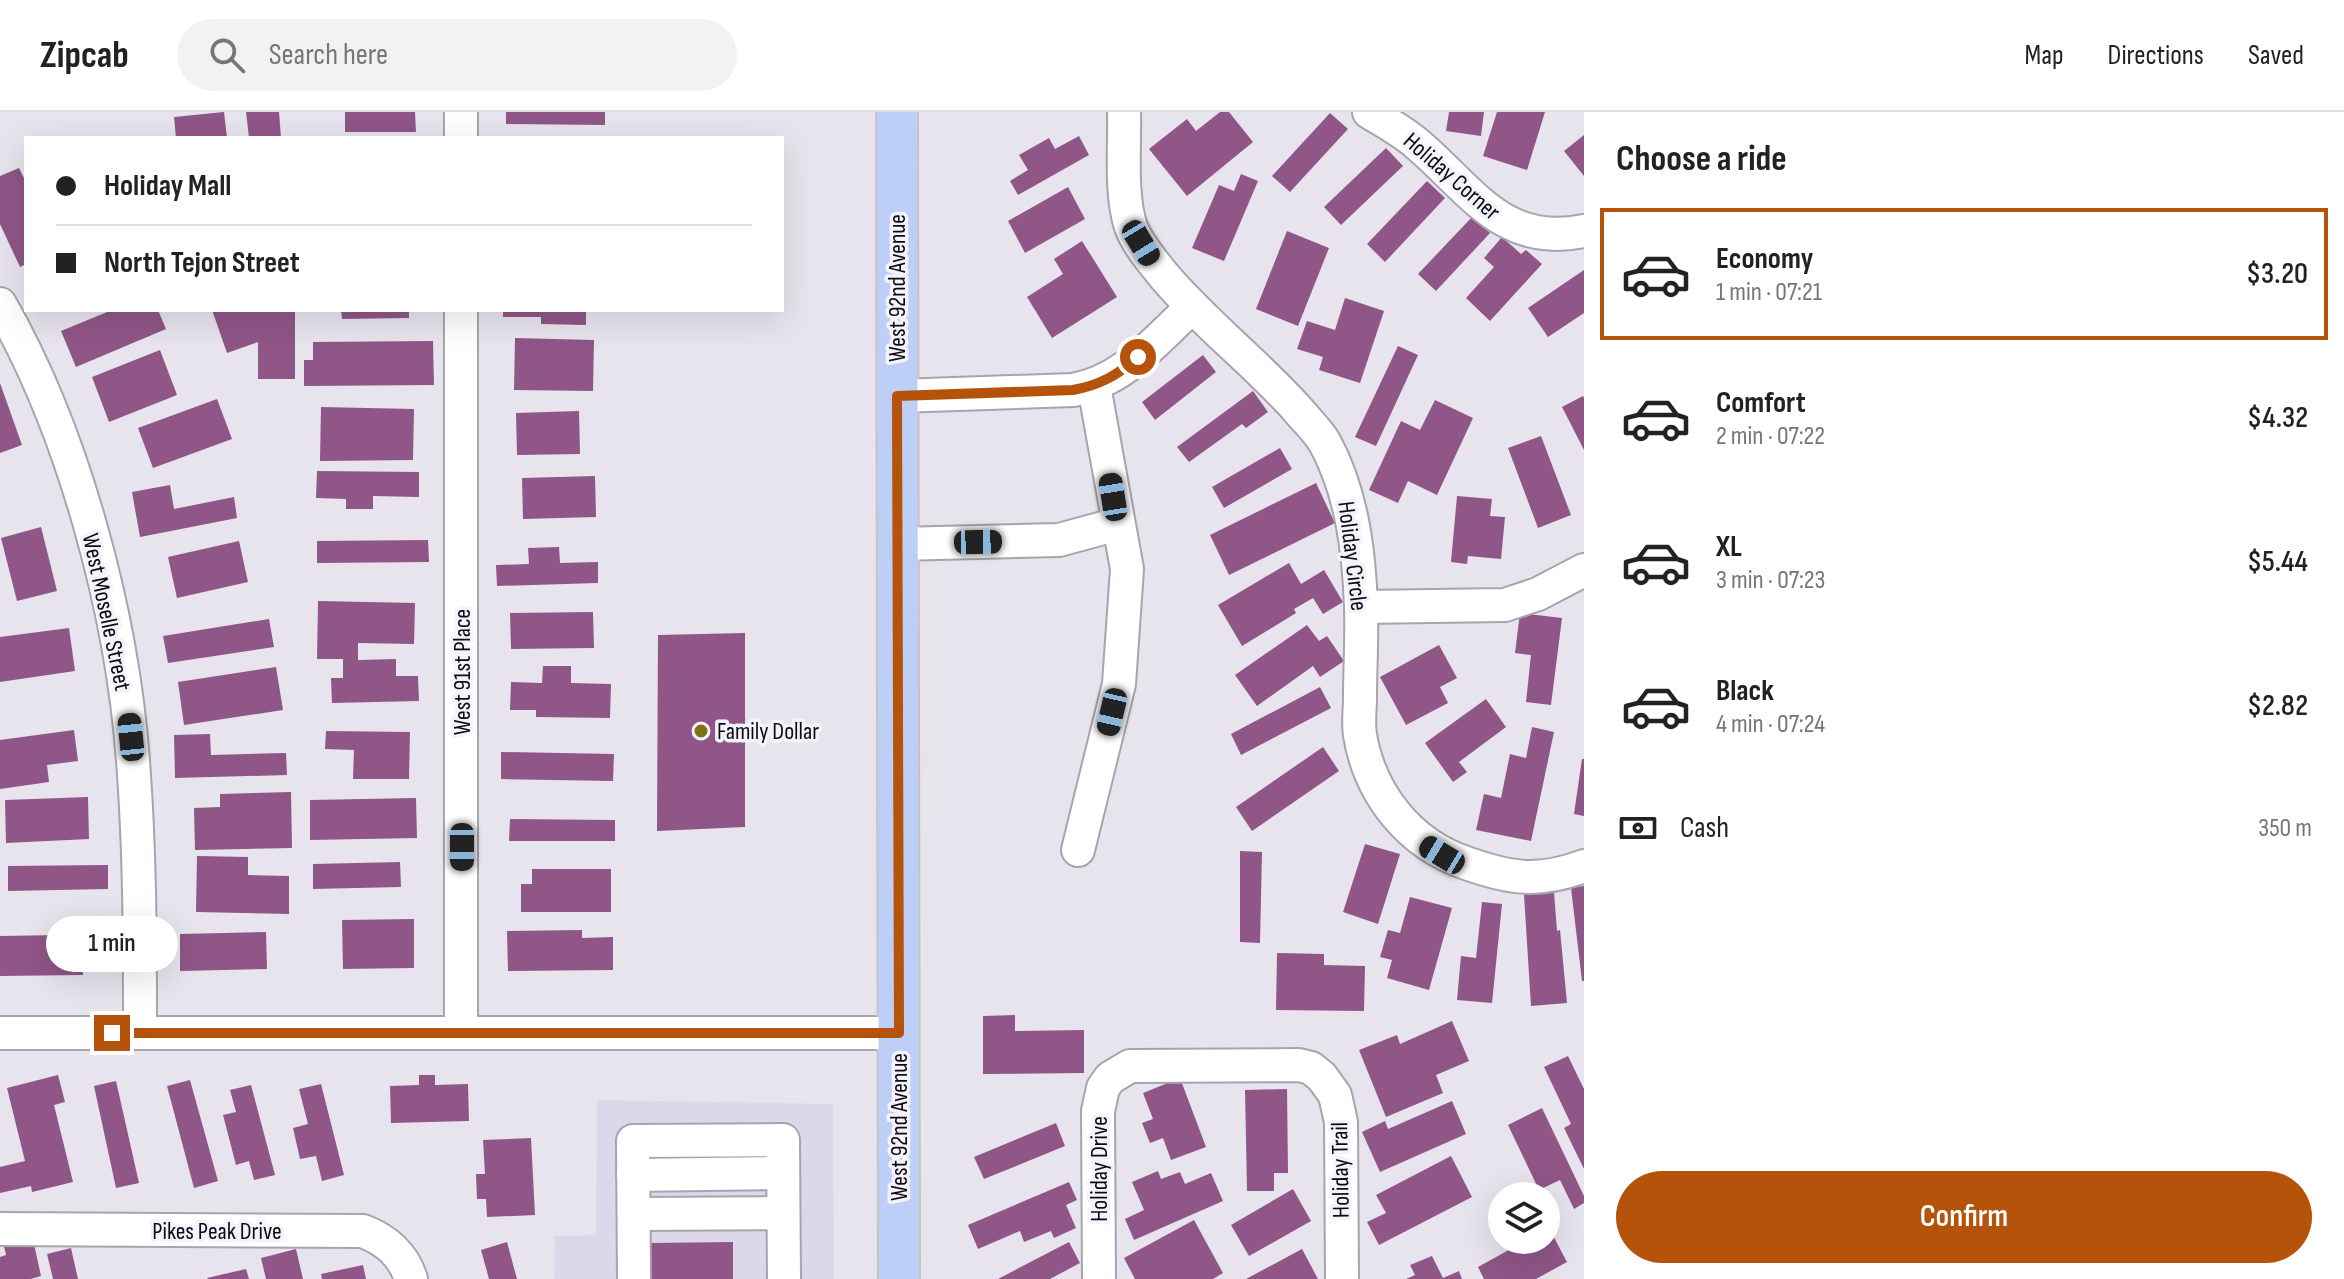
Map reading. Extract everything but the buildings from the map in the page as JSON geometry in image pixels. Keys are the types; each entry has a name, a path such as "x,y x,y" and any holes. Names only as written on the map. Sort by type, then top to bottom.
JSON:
{"main road":[{"name":"West 92nd Avenue","path":"897,112 899,1279"}],"street":[{"path":"461,112 461,136"},
{"name":"Holiday Circle","path":"1124,112 1126,197 1131,227 1151,260 1191,308 1278,388 1323,439 1341,478 1354,528 1361,607 1360,733 1367,764 1379,791 1403,825 1425,845 1442,855 1491,872 1528,878 1556,876 1584,866"},
{"name":"Holiday Corner","path":"1369,112 1417,143 1498,218 1525,232 1565,235 1584,231"},
{"path":"897,396 1073,390 1094,386 1121,373 1191,308"},
{"name":"West Moselle Street","path":"14,312 72,470 111,611 133,759 139,865 140,1033"},
{"name":"West 91st Place","path":"461,312 461,1033"},
{"path":"1078,850 1119,684 1127,569 1094,386"},
{"path":"898,544 1059,540 1118,524"},
{"path":"1361,607 1505,605 1538,594 1584,570"},
{"path":"0,1033 899,1033"},
{"name":"Holiday Drive","path":"1099,1279 1098,1111 1103,1088 1110,1078 1130,1066 1219,1065"},
{"name":"Holiday Trail","path":"1219,1065 1299,1065 1311,1068 1335,1095 1341,1122 1342,1279"},
{"path":"634,1279 633,1141 783,1140 784,1279"},
{"path":"634,1214 783,1213"},
{"name":"Pikes Peak Drive","path":"0,1229 363,1231 382,1239 402,1258 411,1279"}],"shaded area":[{"path":"597,1100 833,1104 834,1279 554,1279 555,1236 596,1235"}],"place":[{"name":"Family Dollar","path":"701,731"}],"route":[{"path":"112,1033 899,1033 897,396 1073,390 1094,386 1121,373 1138,357"}]}
